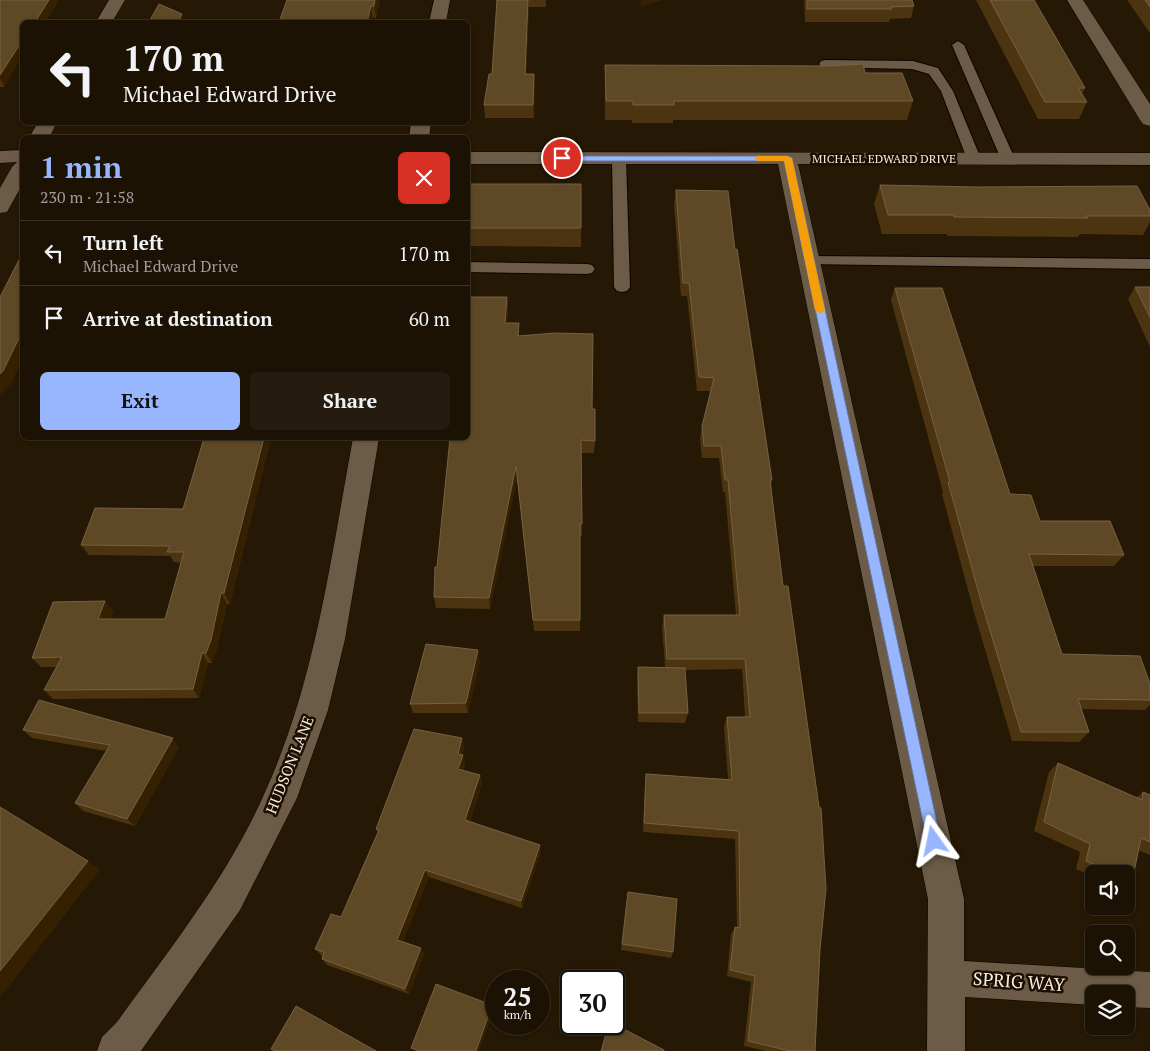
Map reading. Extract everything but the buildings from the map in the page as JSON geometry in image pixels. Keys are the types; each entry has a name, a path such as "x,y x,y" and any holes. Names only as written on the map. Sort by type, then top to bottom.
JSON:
{"street":[{"path":"105,20 117,0"},
{"path":"438,20 442,0"},
{"path":"1075,0 1150,120"},
{"path":"0,157 20,156"},
{"name":"MICHAEL EDWARD DRIVE","path":"470,158 1150,159"},
{"path":"787,158 946,899 946,1051"},
{"path":"0,207 20,171"},
{"name":"HUDSON LANE","path":"116,1051 130,1035 228,898 280,798 312,710 330,639 366,440"},
{"name":"SPRIG WAY","path":"947,978 1150,990"}],"lane":[{"path":"958,45 1008,159"},
{"path":"825,64 913,65 934,71 947,91 974,159"},
{"path":"619,158 622,287"},
{"path":"809,260 1150,264"},
{"path":"470,267 587,269"}],"slow traffic":[{"path":"758,158 787,158 820,310"}],"route":[{"path":"562,158 787,158 934,841"}]}
